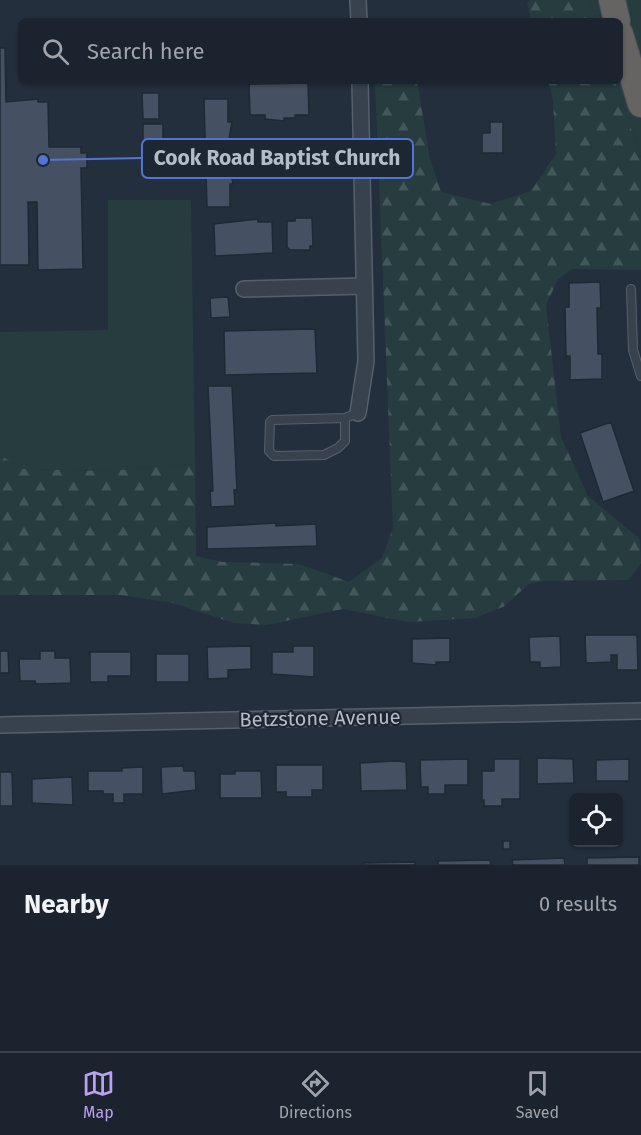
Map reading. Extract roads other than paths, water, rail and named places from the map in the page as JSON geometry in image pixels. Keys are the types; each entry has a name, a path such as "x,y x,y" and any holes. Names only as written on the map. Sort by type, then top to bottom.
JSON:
{"highway":[{"path":"612,0 616,18"},
{"path":"623,44 641,104"}],"street":[{"path":"358,0 359,18"},
{"path":"352,415 366,372 360,84"},
{"path":"262,149 362,149"},
{"path":"244,289 364,286"},
{"name":"Betzstone Avenue","path":"0,725 641,711"}],"lane":[{"path":"631,289 633,350 641,376"},
{"path":"352,415 345,441 331,452 324,455 274,456 270,451 270,422 272,420 352,415"}],"place":[{"name":"Cook Road Baptist Church","path":"43,160"}]}
